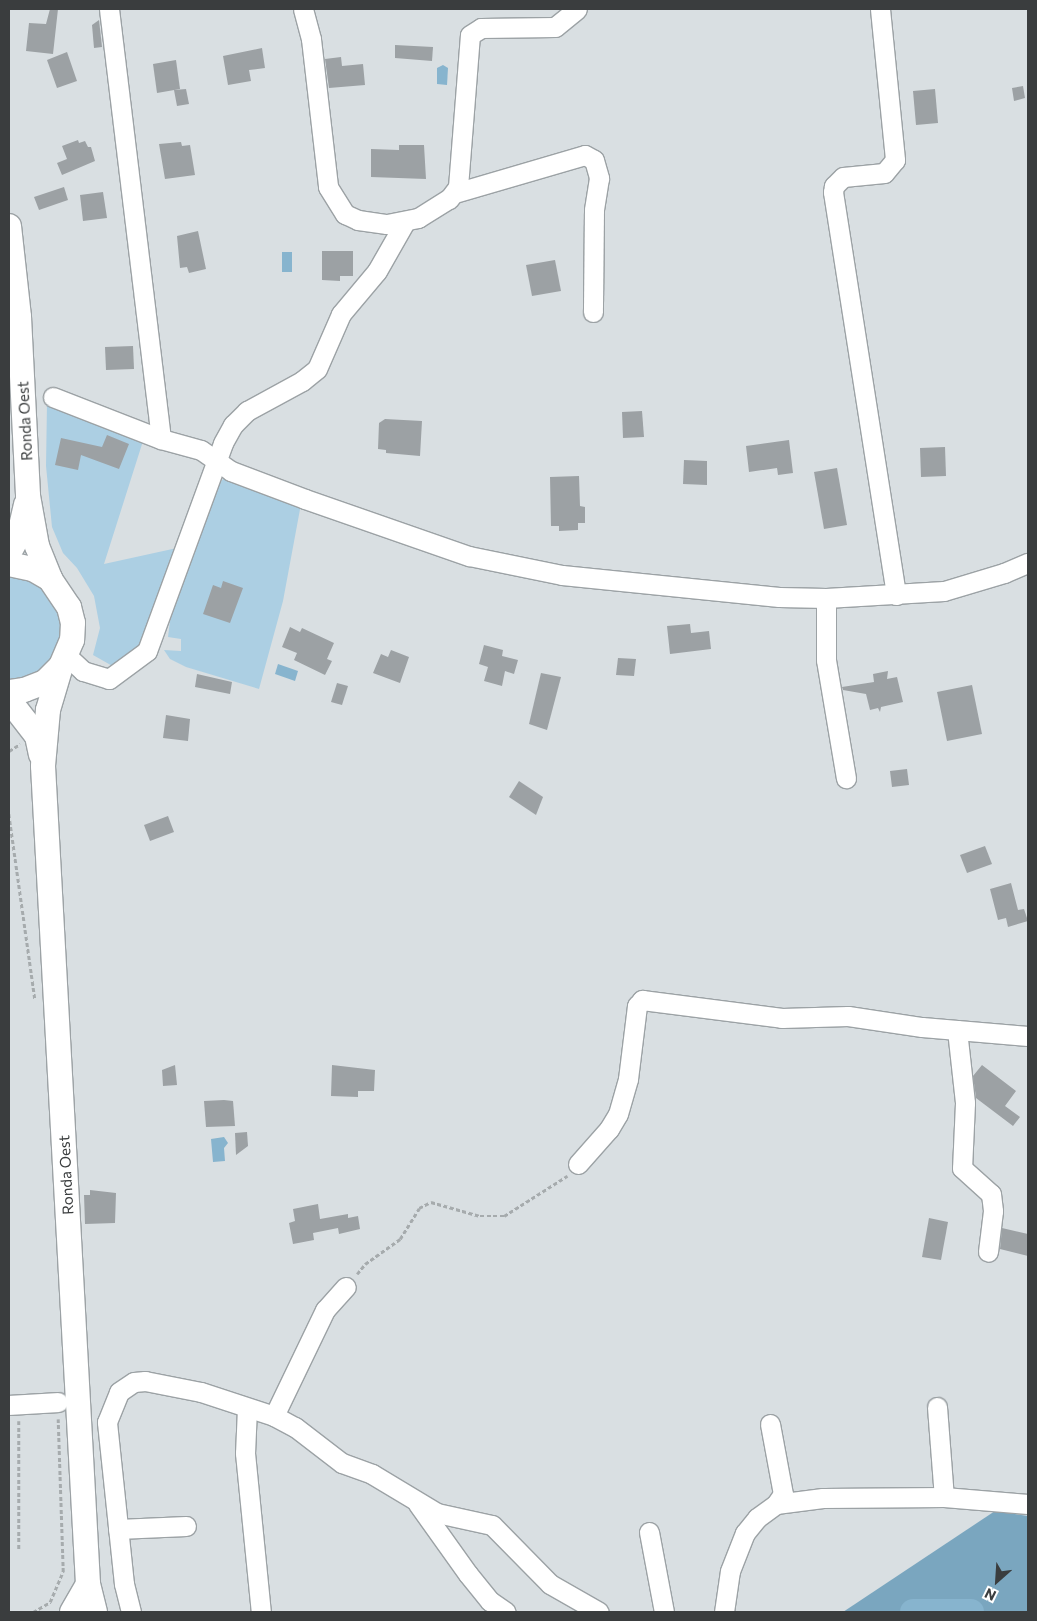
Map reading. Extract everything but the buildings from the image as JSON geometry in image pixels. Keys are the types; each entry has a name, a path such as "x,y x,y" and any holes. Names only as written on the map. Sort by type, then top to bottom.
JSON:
{"main road":[{"name":"Ronda Oest","path":"9,226 19,317 28,496 37,546 50,579 61,591 71,615 72,640 48,710 43,766 88,1584 95,1612"},
{"name":"Ronda Oest","path":"9,553 19,535 28,496"},
{"path":"9,564 33,569 50,579"},
{"path":"9,692 24,690 45,682 64,661"},
{"name":"Ronda Oest","path":"9,700 36,736 43,766"},
{"path":"72,1612 88,1584"}],"street":[{"path":"109,9 161,439"},
{"path":"303,9 311,39 328,187 345,214 358,220 387,224 405,222 441,205 455,193 458,187 470,35 481,28 555,27 577,9"},
{"path":"880,9 895,160 884,172 843,177 838,180 833,192 896,595"},
{"path":"455,193 585,155 594,160 599,178 594,210 593,312"},
{"path":"64,661 96,677 109,678 147,651 226,436 239,417 302,381 317,369 341,314 378,271 405,222"},
{"path":"53,398 161,439 201,450 231,471 305,499 500,564 562,575 779,597 826,598 944,591 1004,574 1028,562"},
{"path":"826,598 826,660 846,778"},
{"path":"578,1164 610,1130 618,1114 628,1079 637,1006 642,1000 782,1018 848,1016 956,1030 1028,1036"},
{"path":"956,1030 964,1103 962,1168 991,1194 993,1211 988,1252"},
{"path":"274,1416 325,1310 346,1287"},
{"path":"131,1612 124,1584 107,1422 114,1399 125,1386 134,1382 165,1383 274,1416 295,1428 342,1463 372,1474 437,1513 492,1525 550,1584 600,1612"},
{"path":"14,1405 58,1402"},
{"path":"936,1407 944,1497"},
{"path":"247,1408 245,1452 261,1612"},
{"path":"724,1612 730,1571 745,1533 756,1518 776,1504 783,1494 770,1424"},
{"path":"776,1504 824,1498 944,1497 1028,1504"},
{"path":"415,1499 468,1574 490,1601 506,1612"},
{"path":"118,1529 186,1526"},
{"path":"649,1532 664,1612"}],"path":[{"path":"9,752 23,741"},
{"path":"9,814 36,1009"},
{"path":"346,1287 365,1264 400,1240 419,1208 431,1202 480,1216 504,1216 560,1182 578,1164"},
{"path":"33,1612 50,1602 63,1572 58,1402"},
{"path":"14,1405 17,1444 19,1549"}],"shaded area":[{"path":"443,65 448,68 447,85 437,84 437,68"},
{"path":"282,252 292,252 292,272 282,272"},
{"path":"47,403 143,441 104,564 177,548 144,645 116,668 93,655 100,628 94,596 77,568 63,553 52,527 46,466"},
{"path":"225,477 301,504 283,601 259,689 186,667 170,659 164,650 181,651 181,639 168,637 170,621 215,488"},
{"path":"9,576 35,581 49,593 59,608 63,625 61,643 54,659 41,672 25,680 9,682"},
{"path":"278,664 298,671 295,681 275,674"},
{"path":"224,1137 228,1143 224,1148 225,1161 213,1162 211,1139"},
{"path":"995,1511 1028,1516 1028,1612 843,1612"}],"waterway":[{"path":"913,1612 971,1612"}]}
